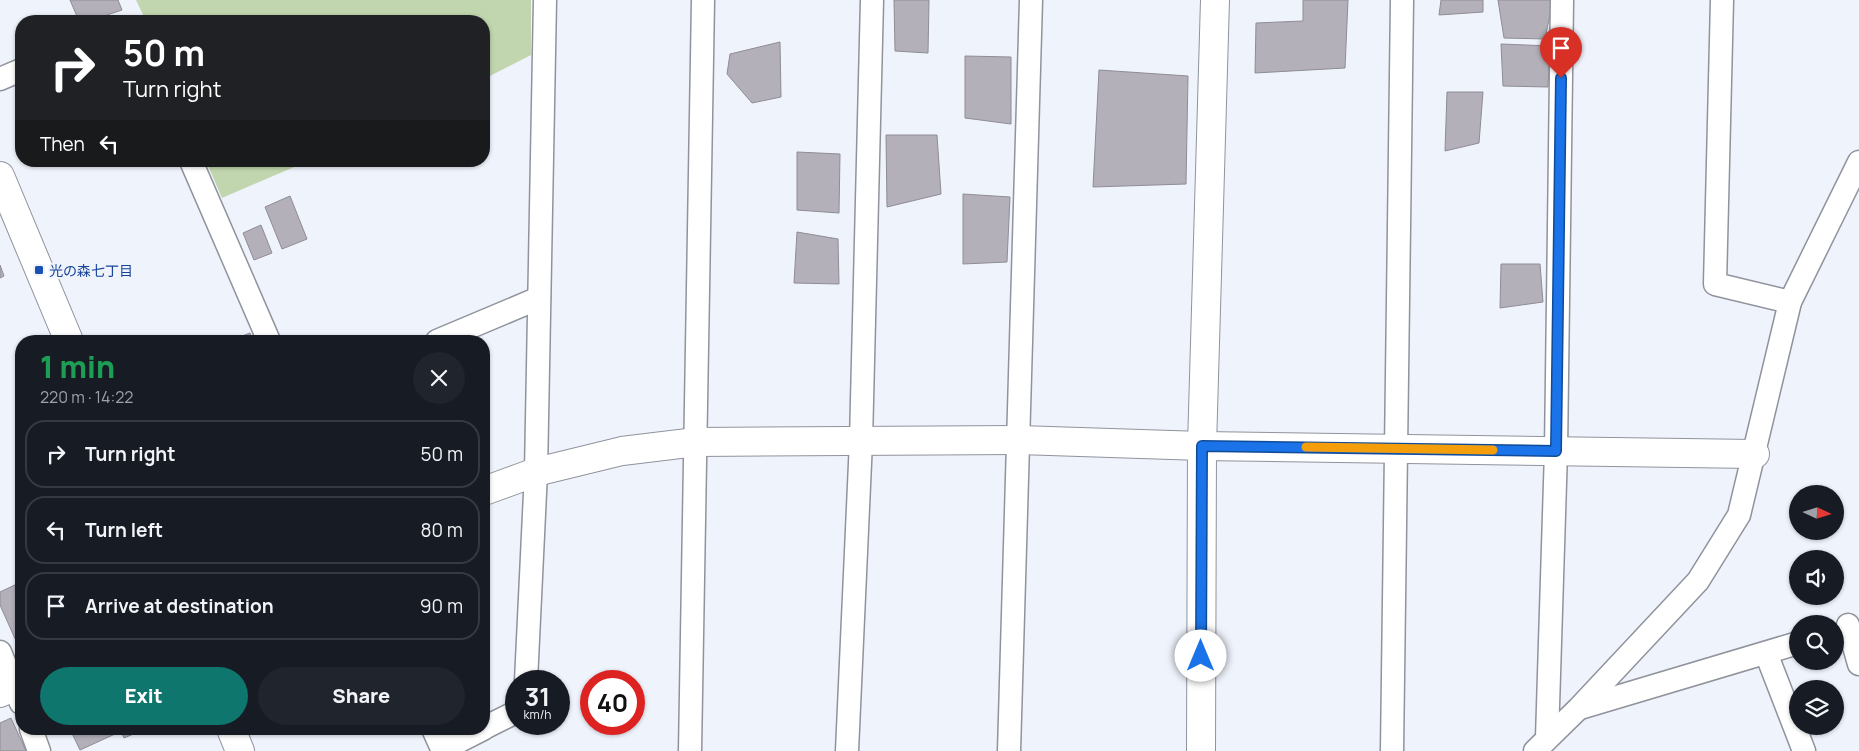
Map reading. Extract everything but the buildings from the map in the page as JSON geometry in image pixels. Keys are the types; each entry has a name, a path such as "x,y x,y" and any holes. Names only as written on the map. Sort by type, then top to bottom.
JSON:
{"street":[{"path":"527,670 536,472 545,0"},
{"path":"690,751 703,0"},
{"path":"847,751 861,441 872,0"},
{"path":"1008,751 1031,0"},
{"path":"1201,751 1202,446 1215,0"},
{"path":"1392,751 1402,0"},
{"path":"1541,744 1556,451 1562,0"},
{"path":"1722,0 1715,284 1790,302"},
{"path":"0,79 15,73"},
{"path":"1541,744 1579,708 1698,581 1739,515 1790,302 1859,162"},
{"path":"194,167 266,335"},
{"path":"0,176 66,335"},
{"path":"451,335 539,298"},
{"path":"490,489 536,472 622,451 696,442 1019,440 1202,446 1755,454"},
{"path":"1847,626 1859,664"},
{"path":"1579,708 1789,646"},
{"path":"0,652 14,692"},
{"path":"1766,653 1804,751"},
{"path":"490,726 505,718"},
{"path":"33,735 39,751"},
{"path":"233,735 240,751"},
{"path":"436,735 442,750 472,735"}],"green space":[{"path":"136,0 531,0 531,55 490,76 490,15 143,15"},
{"path":"209,167 294,167 222,198"}],"slow traffic":[{"path":"1306,447 1493,450"}],"place":[{"name":"光の森七丁目","path":"39,270"}],"route":[{"path":"1201,656 1202,446 1556,451 1561,78"}]}
